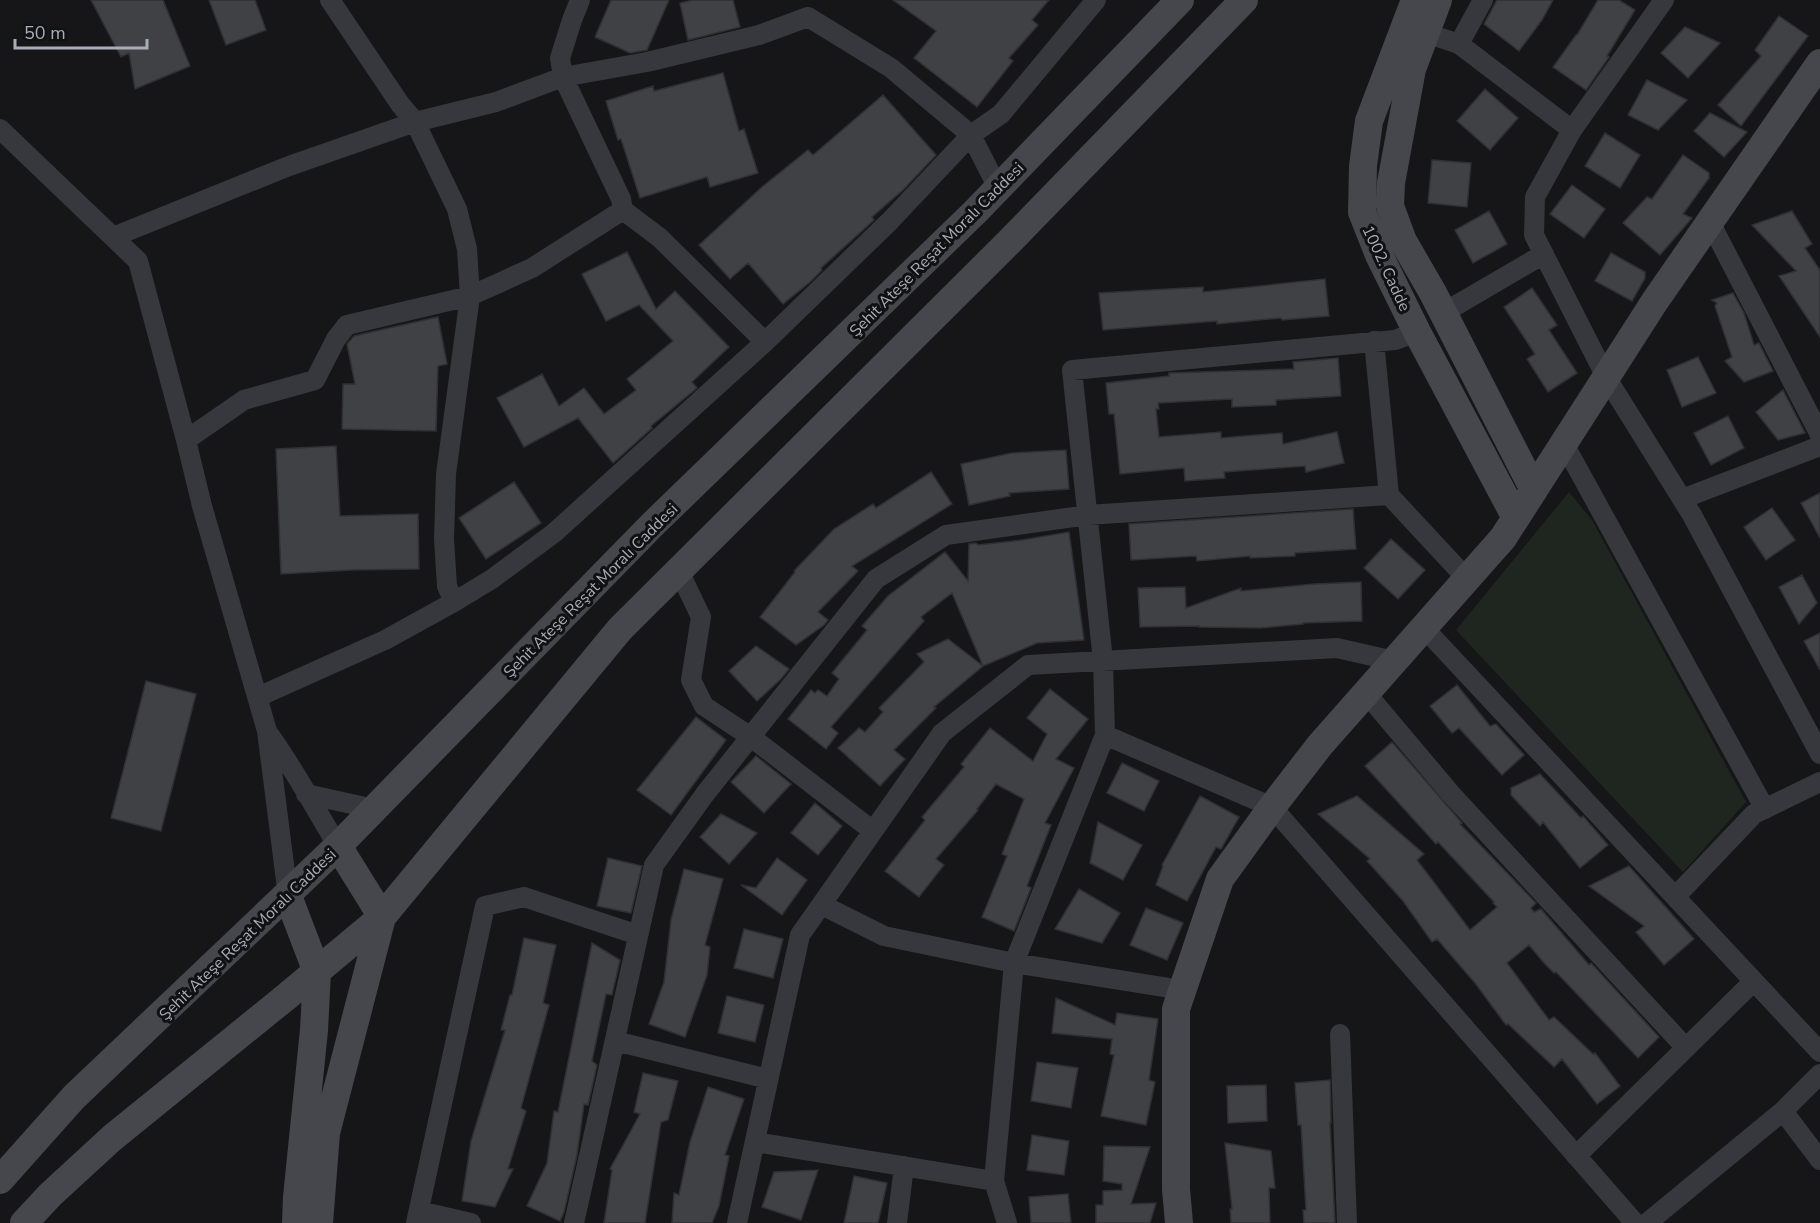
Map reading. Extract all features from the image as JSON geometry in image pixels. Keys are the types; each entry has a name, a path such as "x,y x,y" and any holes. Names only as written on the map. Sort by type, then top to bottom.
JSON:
{"main road":[{"name":"Şehit Ateşe Reşat Moralı Caddesi","path":"0,1180 74,1097 288,896 652,525 998,188 1180,0"},
{"path":"37,1217 112,1138 382,917 620,629 1009,242 1244,0"},
{"name":"1002. Cadde","path":"1438,0 1416,19 1369,121 1363,166 1362,212 1379,255 1417,332 1516,518"},
{"name":"1002. Cadde","path":"1416,19 1412,69 1390,183 1390,206 1403,241 1534,490"},
{"path":"1179,1223 1176,1189 1176,1009 1220,879 1320,745 1503,538 1655,301 1820,63"},
{"path":"1417,332 1443,314"},
{"path":"319,1223 326,1133 382,917 338,846"},
{"path":"288,896 317,972 296,1223"}],"street":[{"path":"330,0 400,104 415,122 457,209 467,249 470,296 446,474 444,539 447,586 454,602"},
{"path":"580,0 560,58 563,77 621,199 623,210 660,238 765,342"},
{"path":"258,697 385,640 454,602 492,579 554,533 765,342 889,222 970,135 1001,114 1096,0"},
{"path":"1460,44 1483,0"},
{"path":"1664,0 1572,130 1535,197 1534,235 1606,377 1682,500 1820,754"},
{"path":"113,237 289,166 415,122 496,102 563,77 647,62 759,35 812,9 891,68 970,135 998,188"},
{"path":"1416,19 1460,44 1572,130"},
{"path":"0,129 138,261 202,506 267,731 288,896"},
{"path":"186,440 244,400 315,380 336,339 346,325 470,296 532,268 623,210"},
{"path":"1710,222 1820,435"},
{"path":"1443,314 1544,254"},
{"path":"1006,1223 994,1181 1014,963 1106,735 1103,661 1072,370 1395,340 1417,332"},
{"path":"1374,341 1389,495 1467,579"},
{"path":"1564,444 1765,809"},
{"path":"1682,500 1820,446"},
{"path":"574,1223 654,865 705,795 876,579 946,536 1088,515 1389,495"},
{"path":"678,569 701,617 691,680 704,706 751,737 873,831"},
{"path":"1424,628 1820,1052"},
{"path":"737,1223 800,935 942,733 1028,665 1337,648 1394,662"},
{"path":"1366,693 1450,794 1686,1048"},
{"path":"267,731 284,754 338,846"},
{"path":"1106,735 1272,807 1635,1223"},
{"path":"1676,897 1754,814 1820,782"},
{"path":"306,794 374,809"},
{"path":"471,1223 417,1217 485,906 524,897 638,935"},
{"path":"822,905 884,936 1014,963 1182,990"},
{"path":"1576,1156 1754,981"},
{"path":"1340,1034 1347,1223"},
{"path":"615,1041 768,1079"},
{"path":"1647,1223 1783,1111 1820,1074"},
{"path":"1783,1111 1820,1160"},
{"path":"755,1142 994,1181"},
{"path":"897,1223 904,1166"}],"shaded area":[{"path":"1569,492 1592,520 1746,802 1683,872 1456,630"}],"building":[{"path":"91,0 163,0 190,66 135,89 129,53 121,57"},
{"path":"209,0 255,0 266,30 226,45"},
{"path":"611,0 669,0 647,50 630,53 595,37"},
{"path":"693,0 733,0 740,27 688,40 680,3"},
{"path":"893,0 1049,0 1032,20 1038,25 1009,58 1013,61 977,107 914,58 936,31"},
{"path":"1497,0 1553,0 1542,20 1519,51 1484,24"},
{"path":"1598,0 1619,0 1635,10 1607,56 1609,57 1586,90 1553,67 1577,35"},
{"path":"1779,16 1808,36 1741,126 1718,105 1761,56 1755,50"},
{"path":"1685,27 1720,43 1688,78 1661,53"},
{"path":"723,73 739,131 744,129 758,173 710,187 707,177 640,198 606,101 653,86 654,91"},
{"path":"1647,80 1687,100 1658,130 1628,115"},
{"path":"1485,89 1518,118 1490,150 1457,121"},
{"path":"883,95 936,155 903,190 872,217 874,220 821,268 822,270 810,282 783,304 748,263 730,279 699,245 762,187 808,150 813,155"},
{"path":"1710,113 1747,132 1724,157 1694,131"},
{"path":"1605,133 1640,155 1620,188 1585,166"},
{"path":"1683,155 1709,173 1709,178 1683,214 1692,218 1660,255 1623,223 1647,197 1652,199"},
{"path":"1432,160 1471,163 1467,207 1428,203"},
{"path":"1572,185 1605,209 1584,238 1550,214"},
{"path":"1489,211 1507,244 1473,263 1455,230"},
{"path":"1792,211 1812,244 1805,248 1820,270 1820,337 1779,276 1796,271 1752,225"},
{"path":"627,252 656,309 675,291 729,347 692,382 697,388 651,426 652,428 613,463 578,418 524,447 497,398 542,374 559,406 584,388 604,414 636,390 627,379 673,341 639,305 606,321 582,274"},
{"path":"1611,253 1645,272 1645,278 1632,301 1595,281"},
{"path":"1325,279 1329,316 1217,324 1217,321 1103,330 1099,293 1203,287 1203,292"},
{"path":"1532,288 1557,325 1549,330 1577,373 1548,392 1527,359 1535,354 1504,307"},
{"path":"1733,293 1744,313 1754,345 1759,343 1773,371 1744,382 1725,361 1732,357 1715,306 1717,303 1712,300"},
{"path":"438,317 447,364 438,366 436,431 342,429 343,384 355,384 347,344 354,336"},
{"path":"1698,357 1716,393 1682,407 1667,370"},
{"path":"1338,358 1341,396 1276,400 1276,405 1232,407 1232,399 1158,403 1159,409 1156,409 1159,437 1221,432 1221,438 1282,433 1283,444 1337,432 1344,463 1306,472 1305,466 1224,472 1225,478 1185,481 1184,468 1120,474 1114,414 1109,414 1106,383 1169,376 1169,373 1294,369 1293,362"},
{"path":"1783,390 1805,433 1778,440 1756,412"},
{"path":"1728,416 1744,448 1711,465 1694,433"},
{"path":"336,446 340,516 418,514 419,569 281,574 276,449"},
{"path":"1066,450 1069,489 1009,493 1010,496 969,505 961,464 1012,453"},
{"path":"931,472 952,504 852,566 858,571 818,612 828,620 824,625 796,645 760,617 794,571 834,529 873,504 876,508"},
{"path":"514,482 541,523 486,559 459,518"},
{"path":"1820,493 1820,538 1801,503"},
{"path":"1772,508 1795,540 1766,560 1744,527"},
{"path":"1353,509 1356,549 1295,553 1295,556 1250,558 1250,556 1197,561 1196,556 1131,560 1129,524"},
{"path":"1069,532 1084,640 1037,643 983,666 952,593 921,617 924,621 831,727 838,733 826,749 788,719 811,690 815,693 818,690 827,696 839,679 832,673 867,630 862,626 888,596 945,552 968,581 969,544 1022,540"},
{"path":"1391,539 1425,570 1398,599 1364,568"},
{"path":"1802,575 1817,603 1799,624 1779,587"},
{"path":"1361,582 1362,621 1303,623 1260,628 1140,627 1138,588 1185,587 1186,608 1241,588 1241,591"},
{"path":"1820,633 1820,670 1804,641"},
{"path":"948,639 983,666 934,707 936,708 894,750 905,759 880,786 838,748 859,728 865,732 883,712 879,708 924,662 917,654"},
{"path":"756,646 789,669 757,701 729,671"},
{"path":"146,681 196,694 161,831 111,818"},
{"path":"1457,685 1490,726 1496,724 1524,755 1502,775 1459,728 1452,733 1430,706"},
{"path":"1050,689 1088,719 1056,759 1074,768 1045,823 1051,825 1027,886 1031,888 1014,931 982,917 1007,856 1002,854 1024,799 996,784 978,810 936,859 944,865 919,897 885,871 925,820 922,817 964,767 961,764 990,728 1033,761 1047,734 1027,718"},
{"path":"696,717 726,740 671,815 637,790"},
{"path":"1392,742 1462,823 1460,824 1536,903 1531,908 1534,912 1541,909 1589,965 1591,963 1659,1037 1638,1058 1529,945 1507,963 1549,1020 1554,1017 1593,1054 1595,1053 1620,1086 1597,1104 1562,1059 1554,1067 1508,1024 1506,1025 1475,983 1437,939 1432,942 1403,901 1367,861 1370,859 1318,814 1357,796 1424,854 1417,860 1470,930 1497,907 1365,766"},
{"path":"756,756 791,784 764,813 731,782"},
{"path":"1122,763 1159,781 1144,811 1107,793"},
{"path":"1540,774 1581,818 1583,816 1608,845 1580,868 1543,822 1540,826 1511,795 1511,788"},
{"path":"1200,796 1239,817 1221,849 1216,847 1187,901 1156,885 1162,865"},
{"path":"815,803 842,826 818,855 791,833"},
{"path":"721,814 757,833 729,864 700,837"},
{"path":"1098,822 1142,845 1123,880 1090,863"},
{"path":"608,858 642,866 631,913 597,906"},
{"path":"777,858 807,880 782,915 741,885 756,888"},
{"path":"1629,866 1694,939 1664,965 1636,932 1644,926 1589,886"},
{"path":"684,869 723,879 705,945 710,947 707,975 685,1037 649,1024 664,982 671,920"},
{"path":"1079,889 1120,913 1102,943 1055,929"},
{"path":"1146,908 1183,923 1167,960 1130,945"},
{"path":"744,929 783,939 773,978 734,968"},
{"path":"524,938 556,945 543,1003 549,1005 521,1108 526,1111 508,1169 513,1169 495,1207 462,1201 471,1141 505,1030 501,1030 510,995 512,995"},
{"path":"592,943 620,960 612,995 606,994 592,1061 597,1065 588,1105 584,1104 577,1155 560,1221 527,1206 547,1163 554,1111 558,1112"},
{"path":"727,996 764,1005 755,1042 718,1033"},
{"path":"1056,998 1115,1025 1117,1013 1158,1019 1149,1080 1155,1082 1146,1125 1101,1116 1114,1055 1110,1054 1112,1039 1052,1033"},
{"path":"1037,1062 1078,1068 1071,1108 1031,1101"},
{"path":"643,1073 678,1081 668,1120 661,1122 645,1223 604,1223 612,1170 610,1169 640,1114 634,1112"},
{"path":"1330,1080 1335,1223 1304,1223 1303,1210 1306,1210 1301,1125 1298,1125 1295,1083"},
{"path":"1266,1085 1267,1121 1228,1123 1227,1086"},
{"path":"708,1087 744,1099 725,1155 729,1156 719,1206 712,1223 672,1223 674,1193 679,1195 690,1142"},
{"path":"1032,1135 1069,1141 1064,1175 1027,1170"},
{"path":"1225,1143 1271,1151 1275,1188 1269,1188 1270,1223 1231,1223 1230,1209 1232,1209"},
{"path":"1104,1146 1150,1147 1131,1204 1156,1203 1150,1223 1096,1223 1096,1205 1103,1205 1103,1191 1122,1190 1122,1184 1103,1181"},
{"path":"818,1170 801,1220 762,1207 774,1172"},
{"path":"854,1176 887,1183 878,1223 844,1223"},
{"path":"1068,1194 1071,1223 1031,1223 1029,1197"}]}
